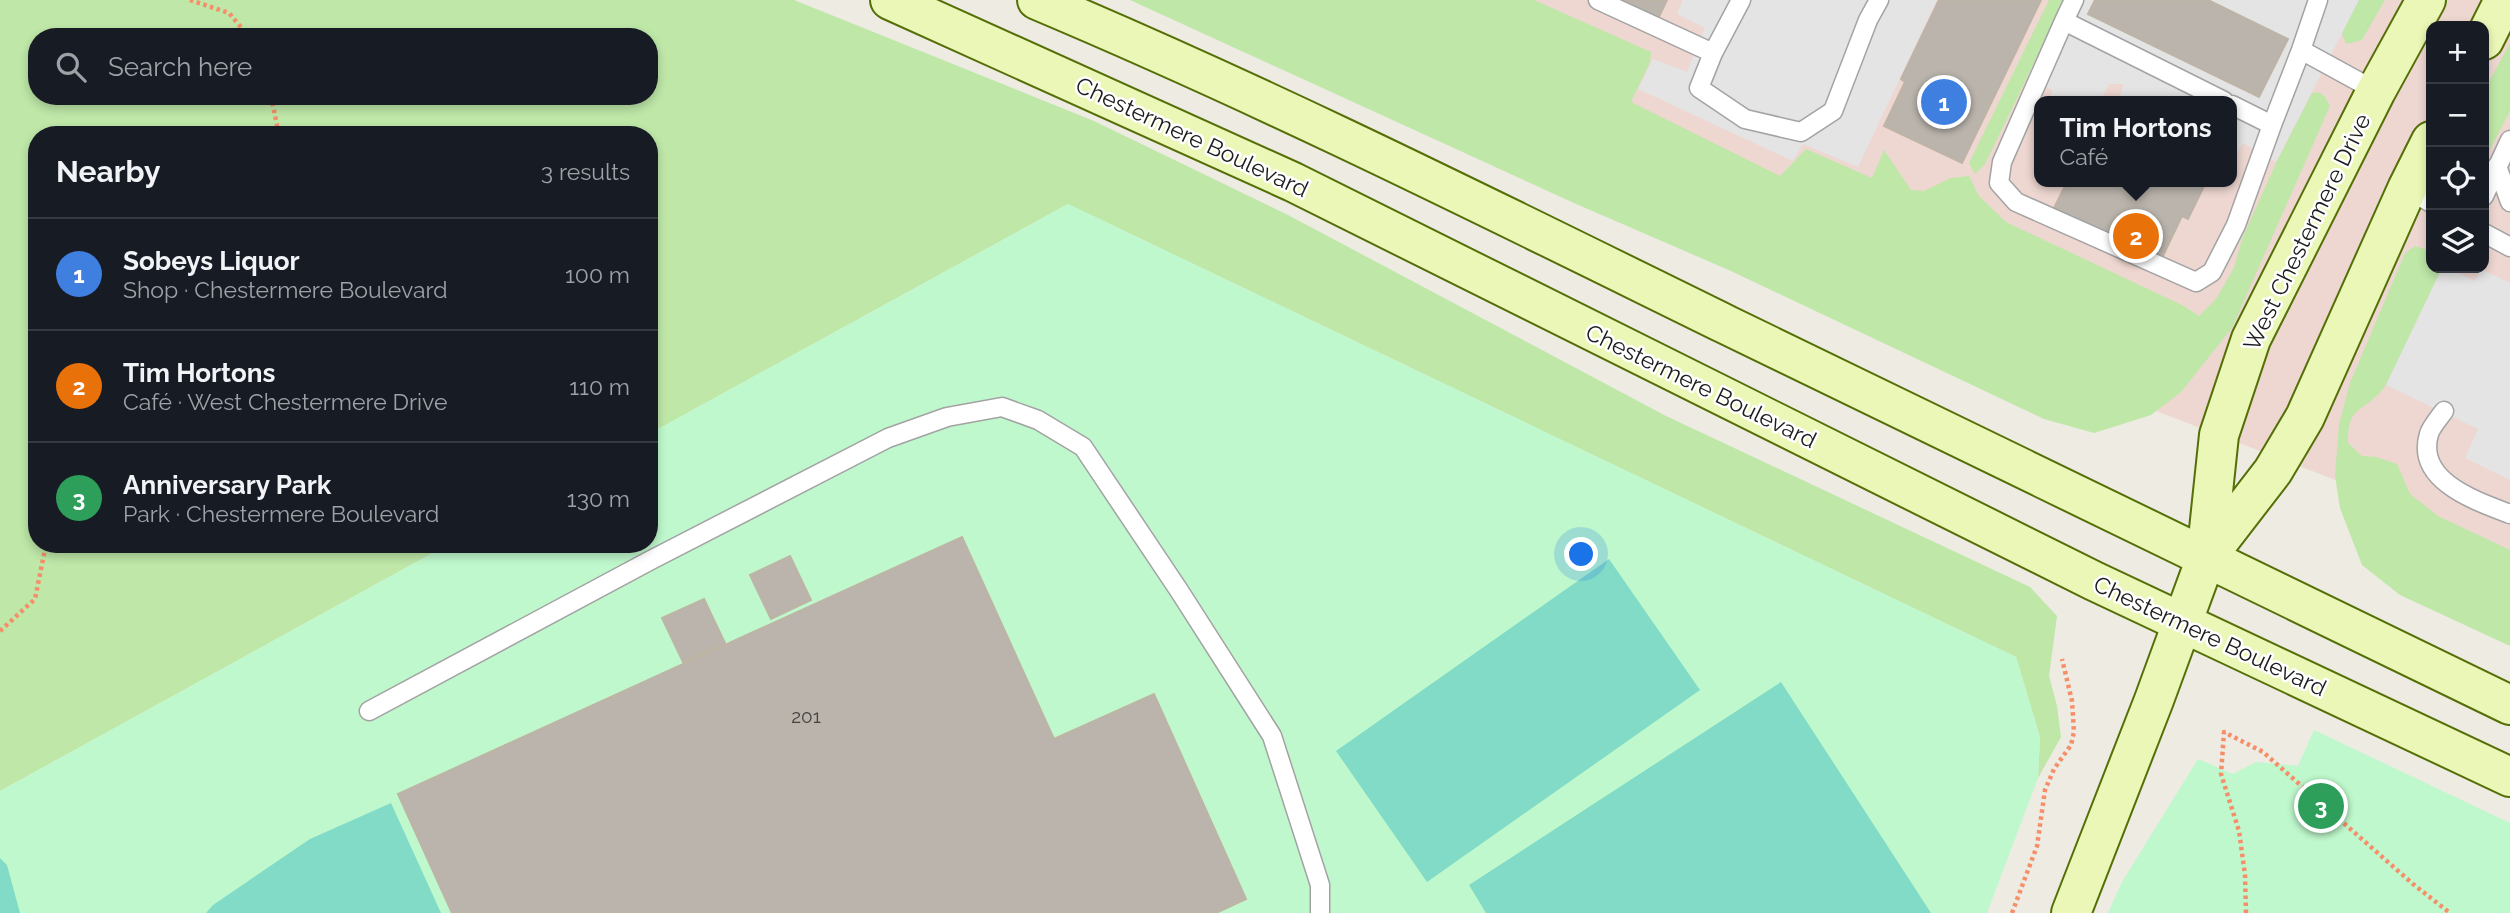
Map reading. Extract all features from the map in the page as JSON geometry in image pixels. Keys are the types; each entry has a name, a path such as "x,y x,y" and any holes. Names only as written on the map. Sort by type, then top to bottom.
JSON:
{"main road":[{"name":"Chestermere Boulevard","path":"890,0 1293,182 2082,575 2510,777"},
{"path":"1037,0 1142,44 1347,139 2510,705"},
{"name":"West Chestermere Drive","path":"2071,913 2150,712 2206,558 2219,435 2251,338 2376,91 2426,0"},
{"path":"2489,30 2504,0"},
{"name":"West Chestermere Drive","path":"2206,558 2273,471 2305,417 2419,196 2430,147"}],"lane":[{"path":"1598,0 1713,53"},
{"path":"1741,0 1713,53 1699,88 1745,119 1801,132 1833,111 1868,20 1879,0"},
{"path":"2074,0 2002,162 1999,183 2016,202 2196,282 2212,272 2236,225 2318,0"},
{"path":"2064,20 2214,96"},
{"path":"2301,50 2376,91"},
{"path":"2237,108 2272,125"},
{"path":"2489,184 2510,140"},
{"path":"2497,166 2510,202"},
{"path":"2489,236 2510,247"},
{"path":"369,711 651,560 888,439 947,417 1002,407 1038,420 1083,447 1272,736 1320,885 1320,913"},
{"path":"2444,411 2429,434 2427,461 2442,482 2510,514"}],"path":[{"path":"190,0 229,13 241,28"},
{"path":"273,105 277,126"},
{"path":"0,631 34,599 44,553"},
{"path":"2012,913 2037,846 2045,790 2054,769 2071,745 2074,732 2072,701 2062,659"},
{"path":"2246,913 2245,875 2239,831 2221,774 2224,732 2263,752 2413,884 2450,913"}],"shaded area":[{"path":"1277,0 2510,0 2510,555 2390,501 2099,389"},
{"path":"1683,0 1937,0 1858,167 1803,144 1793,161 1638,89 1653,59 1687,72 1705,28 1677,14"},
{"path":"2065,0 2359,0 2276,162 2243,143 2237,153 2237,96 2120,96 2124,84 2109,84 2103,96 2050,96 2053,91 2028,75"},
{"path":"2440,273 2458,273 2475,281 2479,273 2489,273 2510,283 2510,480 2465,458 2478,429 2386,385"},
{"path":"1609,559 1700,690 1427,882 1336,751"},
{"path":"1781,682 1931,913 1486,913 1469,885"},
{"path":"391,803 441,913 206,913 213,905 310,839"},
{"path":"0,858 7,865 20,913 0,913"}],"green space":[{"path":"0,0 794,0 1094,121 1288,215 1666,416 2030,587 2057,616 2049,676 2061,737 2038,778 2040,737 2016,657 1068,204 658,429 658,126 28,126 28,553 433,553 0,791"},
{"path":"1130,0 1534,0 1651,52 1650,62 1631,102 1780,176 1806,149 1872,178 1884,150 1911,190 1924,191 1951,178 1969,176 1979,196 2006,222 2184,306 2199,316 2216,299 2234,268 2242,239 2276,163 2312,93 2319,92 2330,106 2232,328 2181,392 2151,415 2094,433 2044,419 1731,271 1574,203"},
{"path":"2049,0 2065,0 1985,164 1975,174 1969,163"},
{"path":"2355,0 2385,0 2362,40 2346,44 2342,34"},
{"path":"2510,43 2510,111 2489,151 2489,84"},
{"path":"1068,204 2016,657 2040,737 2038,778 1987,913 0,913 0,791 433,553 658,553 658,429"},
{"path":"2415,246 2426,249 2426,273 2440,273 2386,385 2354,414 2348,443 2362,456 2376,457 2397,464 2410,494 2438,516 2510,550 2510,646 2400,595 2362,565 2340,508 2335,476 2339,424 2350,383 2405,253"},
{"path":"2314,730 2510,823 2510,913 2108,913 2122,882 2198,759 2233,774 2256,762 2298,766"}],"building":[{"path":"1621,0 1667,0 1658,19"},
{"path":"1939,0 2041,0 1962,163 1884,126 1905,82 1901,79"},
{"path":"2095,0 2208,0 2288,39 2259,97 2088,14"},
{"path":"2064,187 2204,187 2188,219 2182,216 2161,260 2054,208"},
{"path":"962,537 1054,739 1154,694 1246,899 1216,913 452,913 398,794"},
{"path":"790,556 811,600 771,619 750,575"},
{"path":"704,599 725,643 683,662 662,618"}],"place":[{"name":"Sobeys Liquor","path":"1944,102"},
{"name":"Tim Hortons","path":"2136,236"},
{"name":"Anniversary Park","path":"2321,806"}]}
